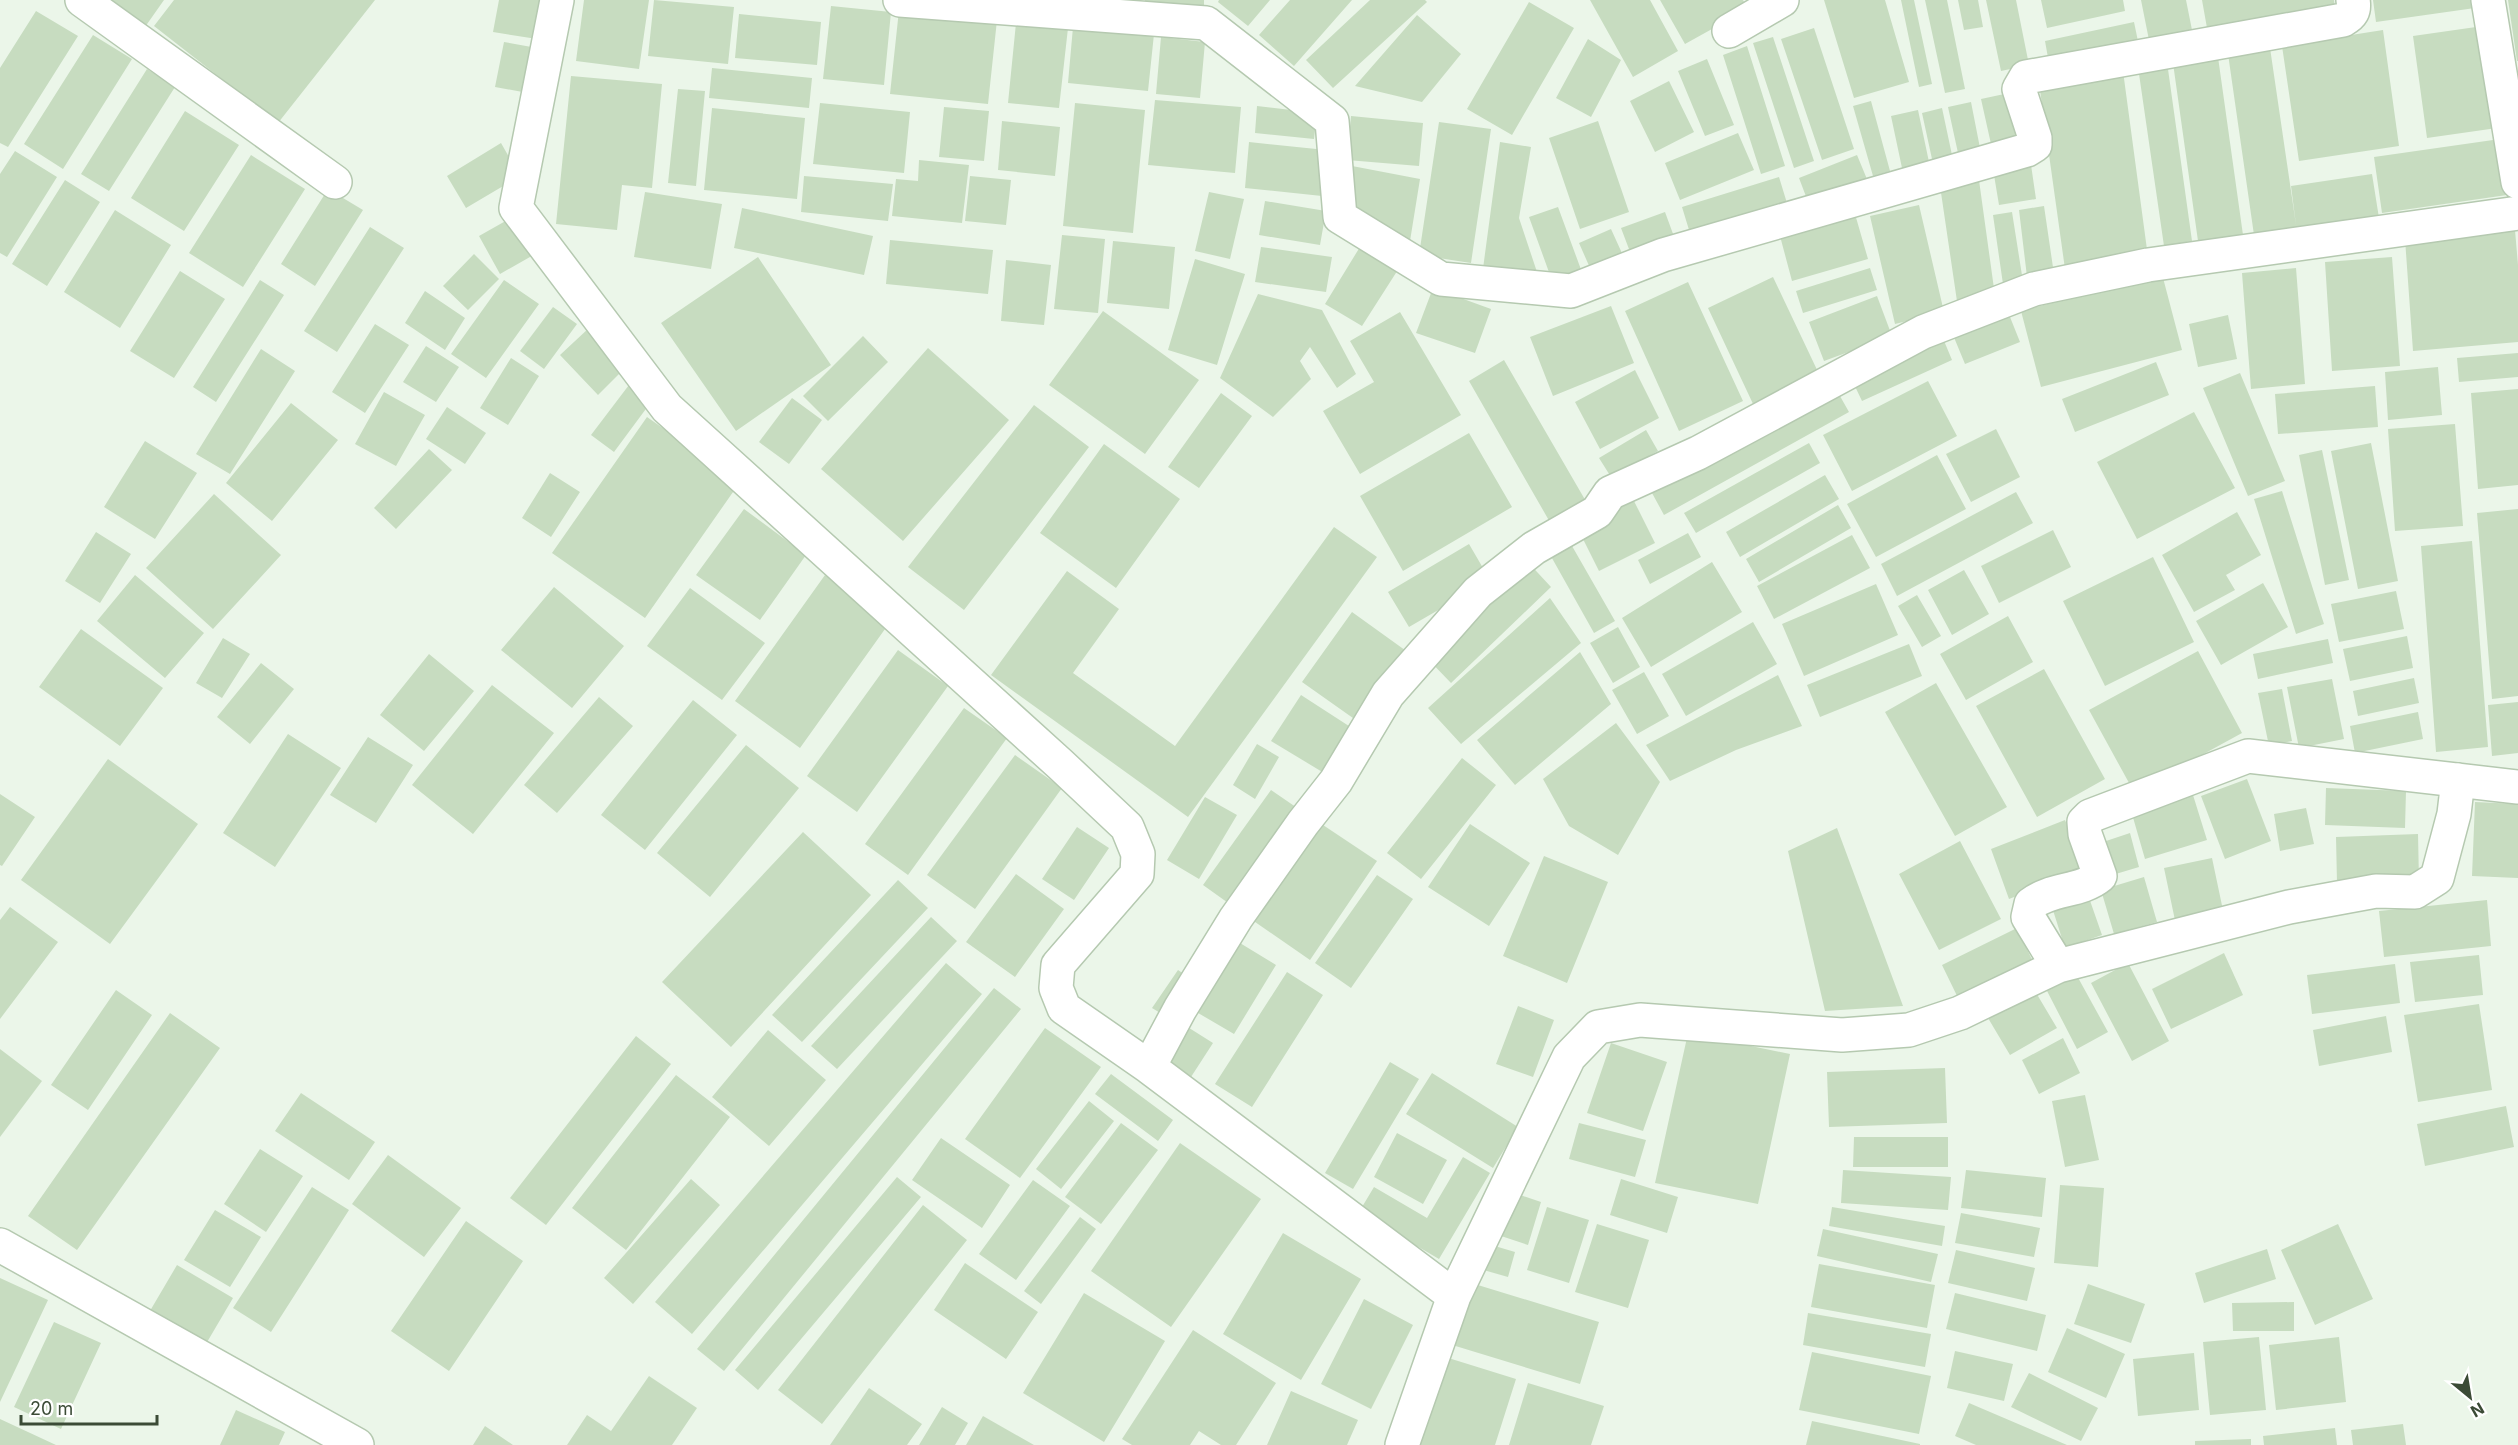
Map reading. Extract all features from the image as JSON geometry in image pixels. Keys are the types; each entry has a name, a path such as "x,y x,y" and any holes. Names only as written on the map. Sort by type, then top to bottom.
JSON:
{"street":[{"path":"82,0 335,182"},
{"path":"557,0 516,208 667,408 1060,764 1127,828 1138,854 1137,874 1058,965 1056,988 1064,1008 1149,1067 1455,1296"},
{"path":"900,0 1206,23 1332,121 1340,217 1441,279 1571,291 1663,255 2027,150 2035,145 2035,138 2019,89 2026,77 2343,20 2351,16 2354,9 2353,0"},
{"path":"1730,31 1782,0"},
{"path":"2488,0 2518,182"},
{"path":"1149,1067 1180,1009 1236,918 1336,781 1388,694 1478,592 1534,548 1597,512 1610,493 1698,453 1923,332 2034,289 2148,265 2518,213"},
{"path":"2058,966 2028,917 2031,904 2040,897 2093,882 2100,876 2085,834 2084,822 2090,816 2248,756 2518,787"},
{"path":"1402,1445 1455,1296 1569,1057 1598,1027 1640,1020 1842,1035 1909,1030 1960,1013 2058,966 2289,907 2376,891 2415,892 2437,878 2454,813 2458,780"},
{"path":"0,1245 357,1445"}],"building":[{"path":"107,0 164,0 145,27"},
{"path":"174,0 375,0 278,123 154,26"},
{"path":"499,0 543,0 537,39 493,32"},
{"path":"584,0 649,0 639,69 576,61"},
{"path":"654,0 734,7 728,64 648,56"},
{"path":"1145,0 1204,0 1204,8 1144,4"},
{"path":"1219,0 1270,0 1248,26 1218,2"},
{"path":"1290,0 1352,0 1294,66 1259,35"},
{"path":"1370,0 1425,0 1427,2 1333,88 1306,60"},
{"path":"1590,0 1650,0 1678,51 1633,77"},
{"path":"1660,0 1743,0 1748,9 1685,44"},
{"path":"1824,0 1885,0 1909,82 1854,98"},
{"path":"1901,0 1914,0 1932,84 1919,87"},
{"path":"1925,0 1947,0 1965,89 1945,93"},
{"path":"1958,0 1978,0 1983,27 1964,30"},
{"path":"1986,0 2016,0 2029,65 2001,71"},
{"path":"2041,0 2123,0 2125,11 2047,28"},
{"path":"2141,0 2186,0 2193,35 2150,45"},
{"path":"2202,0 2334,0 2335,8 2207,28"},
{"path":"2373,0 2481,0 2482,7 2376,22"},
{"path":"2508,0 2518,0 2518,61 2517,61"},
{"path":"1529,2 1574,28 1512,135 1467,109"},
{"path":"831,6 891,12 884,85 823,79"},
{"path":"899,10 997,20 988,104 890,94"},
{"path":"36,11 78,36 8,147 0,143 0,68"},
{"path":"739,14 821,22 817,65 735,58"},
{"path":"1417,15 1461,54 1422,102 1355,86"},
{"path":"2134,22 2140,51 2050,69 2045,41"},
{"path":"1016,23 1068,28 1059,108 1008,103"},
{"path":"2483,26 2497,128 2427,138 2413,36"},
{"path":"1073,27 1154,34 1148,91 1068,83"},
{"path":"1814,28 1854,149 1822,160 1781,39"},
{"path":"2383,30 2399,146 2299,161 2282,46"},
{"path":"93,35 132,59 63,169 24,144"},
{"path":"1161,37 1205,42 1200,98 1156,94"},
{"path":"1773,37 1814,161 1794,168 1753,43"},
{"path":"1588,39 1621,60 1591,117 1556,98"},
{"path":"2269,41 2296,225 2291,186 2372,174 2379,218 2254,235 2227,47"},
{"path":"504,42 537,48 528,93 495,87"},
{"path":"1747,46 1785,166 1761,174 1723,55"},
{"path":"2217,50 2243,235 2198,241 2172,56"},
{"path":"1707,59 1734,125 1705,136 1678,71"},
{"path":"2167,62 2192,241 2164,246 2138,67"},
{"path":"712,68 812,78 809,108 709,98"},
{"path":"147,69 175,87 109,191 81,174"},
{"path":"2123,71 2148,257 2065,269 2039,83"},
{"path":"571,76 662,84 652,188 622,185 617,230 556,224"},
{"path":"1669,81 1694,132 1655,152 1630,101"},
{"path":"678,89 705,91 696,186 668,183"},
{"path":"2009,93 2018,139 1991,144 1981,99"},
{"path":"1155,100 1241,107 1235,173 1148,165"},
{"path":"1871,101 1890,171 1873,176 1853,106"},
{"path":"1971,102 1980,148 1958,153 1948,107"},
{"path":"820,103 910,112 904,173 813,164"},
{"path":"1075,103 1145,110 1133,233 1063,226"},
{"path":"1257,106 1317,113 1314,139 1255,133"},
{"path":"944,107 989,111 984,161 939,157"},
{"path":"712,108 805,118 797,199 704,190"},
{"path":"1942,108 1952,155 1932,159 1922,113"},
{"path":"1918,110 1929,162 1902,168 1891,116"},
{"path":"185,111 239,145 184,231 131,198"},
{"path":"1351,116 1423,123 1419,166 1347,160"},
{"path":"1002,121 1060,127 1055,176 998,170"},
{"path":"1598,121 1629,212 1580,229 1549,138"},
{"path":"1439,122 1491,129 1471,263 1419,255"},
{"path":"1738,133 1754,170 1680,200 1665,163"},
{"path":"2500,139 2507,195 2382,213 2374,157"},
{"path":"1249,142 1326,150 1322,196 1245,188"},
{"path":"1500,142 1531,147 1519,218 1540,281 1482,276"},
{"path":"501,143 520,176 466,208 447,176"},
{"path":"15,151 57,177 7,257 0,253 0,174"},
{"path":"251,155 305,189 243,287 189,253"},
{"path":"1857,155 1869,184 1810,207 1799,178"},
{"path":"2030,158 2036,199 1999,205 1992,163"},
{"path":"919,160 969,165 962,223 892,216 896,179 918,181"},
{"path":"1352,166 1420,179 1410,241 1346,212"},
{"path":"1978,173 1996,303 1958,308 1939,179"},
{"path":"804,176 893,184 888,221 801,212"},
{"path":"970,176 1011,180 1006,225 965,221"},
{"path":"1779,177 1790,213 1693,243 1682,207"},
{"path":"65,180 100,202 47,286 12,264"},
{"path":"328,189 363,210 315,286 281,264"},
{"path":"645,192 722,204 711,269 634,257"},
{"path":"1209,192 1244,199 1230,259 1195,251"},
{"path":"1265,201 1326,211 1320,245 1259,235"},
{"path":"1919,205 1944,312 1895,324 1870,216"},
{"path":"2044,206 2055,281 2028,285 2019,210"},
{"path":"1558,207 1583,275 1554,286 1529,217"},
{"path":"742,208 873,236 864,275 734,248"},
{"path":"115,210 171,245 120,328 64,292"},
{"path":"1665,212 1676,242 1632,257 1621,228"},
{"path":"2012,212 2024,288 2004,291 1993,215"},
{"path":"1855,214 1868,259 1792,281 1780,236"},
{"path":"516,215 537,253 500,274 479,236"},
{"path":"370,227 404,248 337,352 304,331"},
{"path":"1611,229 1626,262 1594,277 1579,243"},
{"path":"2515,230 2518,265 2518,342 2413,351 2405,239"},
{"path":"1062,235 1105,239 1098,313 1054,309"},
{"path":"890,240 993,250 988,294 886,284"},
{"path":"1113,241 1175,247 1169,309 1107,303"},
{"path":"1363,242 1401,265 1362,326 1325,304"},
{"path":"1261,247 1332,257 1326,292 1255,282"},
{"path":"474,254 499,279 468,310 443,286"},
{"path":"758,257 831,365 736,431 661,323"},
{"path":"2392,257 2400,366 2332,371 2325,262"},
{"path":"1195,259 1245,274 1217,365 1168,350"},
{"path":"1006,260 1051,265 1044,325 1001,321"},
{"path":"1870,268 1877,290 1803,313 1796,291"},
{"path":"2296,268 2305,384 2251,389 2242,273"},
{"path":"180,271 225,299 174,378 130,351"},
{"path":"2162,274 2182,350 2041,387 2021,311"},
{"path":"1773,277 1819,374 1754,406 1708,308"},
{"path":"260,280 284,295 216,402 193,387"},
{"path":"504,280 539,304 486,378 451,354"},
{"path":"1688,282 1743,401 1679,431 1625,311"},
{"path":"1433,288 1491,309 1475,353 1416,333"},
{"path":"425,291 465,318 445,350 405,323"},
{"path":"1258,294 1322,310 1356,374 1337,388 1310,347 1300,361 1311,379 1273,417 1220,378"},
{"path":"1877,296 1892,336 1824,361 1809,322"},
{"path":"1611,306 1634,363 1553,396 1530,337"},
{"path":"553,307 577,324 544,369 520,351"},
{"path":"1103,311 1199,380 1145,454 1049,385"},
{"path":"1400,312 1461,415 1360,474 1323,411 1374,382 1350,341"},
{"path":"2008,312 2020,342 1965,364 1953,335"},
{"path":"2228,315 2237,359 2198,367 2189,324"},
{"path":"375,324 409,345 365,413 332,392"},
{"path":"589,328 626,367 598,395 560,355"},
{"path":"863,336 888,362 828,421 803,396"},
{"path":"1942,336 1952,360 1862,401 1851,378"},
{"path":"426,346 459,367 436,402 403,382"},
{"path":"928,348 1009,420 903,541 821,469"},
{"path":"261,349 295,371 230,474 196,454"},
{"path":"2518,353 2518,377 2459,382 2457,358"},
{"path":"511,358 539,376 508,425 480,408"},
{"path":"1504,360 1591,510 1555,531 1469,381"},
{"path":"2156,362 2169,395 2075,432 2062,399"},
{"path":"2438,367 2442,415 2388,420 2385,372"},
{"path":"1635,370 1659,418 1600,449 1575,402"},
{"path":"2240,373 2285,481 2248,496 2203,388"},
{"path":"632,381 654,398 614,452 591,435"},
{"path":"1928,381 1957,436 1852,491 1823,435"},
{"path":"2375,386 2378,427 2278,434 2275,394"},
{"path":"1836,389 1849,412 1664,515 1652,493"},
{"path":"2518,389 2518,485 2478,489 2471,393"},
{"path":"384,392 425,415 396,466 355,444"},
{"path":"1221,393 1252,416 1199,488 1168,467"},
{"path":"792,398 822,420 789,464 759,442"},
{"path":"291,403 338,440 272,521 226,483"},
{"path":"1034,405 1089,447 964,610 908,567"},
{"path":"447,407 486,433 465,464 426,439"},
{"path":"2194,412 2235,488 2137,539 2097,462"},
{"path":"647,417 740,482 645,618 552,553"},
{"path":"2455,424 2463,526 2395,531 2388,429"},
{"path":"1996,429 2020,477 1971,502 1946,454"},
{"path":"1646,430 1658,451 1611,477 1599,458"},
{"path":"1469,433 1512,507 1403,571 1360,496"},
{"path":"145,441 197,473 155,539 104,507"},
{"path":"1809,443 1820,463 1696,533 1684,513"},
{"path":"2371,443 2398,581 2358,589 2331,451"},
{"path":"1104,444 1180,499 1116,588 1040,533"},
{"path":"429,449 452,470 396,529 374,508"},
{"path":"2322,450 2349,580 2325,585 2299,455"},
{"path":"1937,455 1966,509 1876,557 1847,504"},
{"path":"550,473 580,492 551,537 522,518"},
{"path":"1825,475 1839,499 1740,557 1726,532"},
{"path":"2282,491 2324,624 2296,634 2254,499"},
{"path":"2016,492 2033,523 1897,596 1881,564"},
{"path":"214,494 281,555 213,629 146,568"},
{"path":"1634,501 1655,543 1599,571 1578,529"},
{"path":"1838,505 1851,528 1759,582 1746,559"},
{"path":"744,509 806,555 760,620 696,575"},
{"path":"2518,509 2518,696 2492,699 2477,513"},
{"path":"2237,512 2261,555 2226,575 2235,590 2194,612 2162,555"},
{"path":"1334,527 1377,557 1188,817 991,675 1067,571 1119,609 1073,673 1175,746"},
{"path":"2053,530 2071,567 1999,603 1981,566"},
{"path":"96,532 131,554 100,603 65,581"},
{"path":"1688,533 1701,557 1650,584 1638,560"},
{"path":"1852,535 1870,568 1774,619 1757,586"},
{"path":"1568,539 1615,621 1594,633 1548,551"},
{"path":"2472,541 2488,747 2436,752 2421,546"},
{"path":"1469,544 1490,580 1409,627 1388,592"},
{"path":"2153,557 2194,642 2105,686 2063,601"},
{"path":"1525,559 1551,587 1451,683 1424,655"},
{"path":"1712,562 1742,612 1651,667 1622,618"},
{"path":"1964,570 1989,614 1952,635 1928,590"},
{"path":"135,575 204,633 165,678 97,621"},
{"path":"825,575 890,622 800,748 735,701"},
{"path":"2263,583 2288,627 2221,665 2196,621"},
{"path":"1876,584 1898,635 1804,676 1782,624"},
{"path":"554,587 624,646 572,708 501,650"},
{"path":"690,588 765,643 722,700 647,646"},
{"path":"2396,591 2404,629 2339,642 2331,604"},
{"path":"1917,595 1941,636 1922,647 1898,606"},
{"path":"1550,598 1581,643 1461,744 1428,708"},
{"path":"1352,612 1409,653 1360,723 1302,682"},
{"path":"2008,616 2033,662 1966,700 1940,654"},
{"path":"1753,622 1777,664 1686,716 1662,674"},
{"path":"1618,627 1640,667 1613,683 1590,643"},
{"path":"81,629 163,688 120,746 39,687"},
{"path":"2407,636 2413,668 2350,681 2343,649"},
{"path":"223,638 250,654 222,698 196,683"},
{"path":"2328,639 2333,663 2258,679 2253,654"},
{"path":"1909,644 1922,676 1820,717 1807,685"},
{"path":"898,650 948,686 857,812 807,776"},
{"path":"2198,651 2242,733 2134,792 2089,710"},
{"path":"1580,652 1611,704 1515,785 1477,740"},
{"path":"429,654 474,691 424,751 380,715"},
{"path":"261,663 294,689 250,744 217,717"},
{"path":"2044,669 2105,779 2037,817 1976,706"},
{"path":"1644,672 1669,716 1637,734 1612,690"},
{"path":"1778,675 1802,726 1736,750 1670,781 1646,745"},
{"path":"2414,678 2419,703 2358,716 2353,691"},
{"path":"2332,679 2344,739 2299,748 2287,687"},
{"path":"1936,683 2007,807 1955,836 1885,712"},
{"path":"492,685 554,733 473,834 412,785"},
{"path":"2282,689 2292,741 2269,746 2258,693"},
{"path":"1301,695 1352,728 1324,773 1271,741"},
{"path":"599,697 633,726 557,813 524,785"},
{"path":"693,700 737,735 645,850 601,815"},
{"path":"2518,702 2518,753 2492,756 2488,705"},
{"path":"964,708 1007,738 908,875 865,844"},
{"path":"2418,712 2423,739 2355,753 2350,726"},
{"path":"1616,723 1660,782 1618,855 1569,826 1543,779"},
{"path":"288,734 341,768 275,867 223,833"},
{"path":"368,737 413,765 376,823 330,795"},
{"path":"1257,744 1279,757 1255,799 1233,785"},
{"path":"746,745 799,788 710,897 657,853"},
{"path":"1015,755 1062,788 975,909 927,875"},
{"path":"1462,758 1496,785 1421,879 1387,853"},
{"path":"108,759 198,824 110,944 21,880"},
{"path":"2247,779 2271,841 2225,859 2201,796"},
{"path":"2326,788 2406,791 2405,828 2325,825"},
{"path":"1271,790 1306,814 1238,910 1203,885"},
{"path":"0,794 35,817 2,866 0,865"},
{"path":"2193,795 2207,840 2145,859 2132,814"},
{"path":"1205,797 1237,815 1199,879 1167,860"},
{"path":"2475,802 2518,804 2518,878 2472,876"},
{"path":"2306,808 2314,844 2280,851 2274,814"},
{"path":"1311,817 1377,861 1310,960 1245,915"},
{"path":"2065,820 2085,869 2009,899 1991,849"},
{"path":"1470,824 1530,863 1489,926 1428,887"},
{"path":"1077,827 1109,848 1074,900 1042,879"},
{"path":"1837,828 1903,1006 1825,1011 1788,851"},
{"path":"803,832 871,895 731,1047 662,982"},
{"path":"2130,833 2139,867 2109,876 2100,843"},
{"path":"2418,834 2419,881 2337,883 2336,837"},
{"path":"1960,841 2001,919 1939,950 1899,874"},
{"path":"1544,856 1608,882 1567,983 1503,956"},
{"path":"2212,858 2224,915 2176,925 2164,868"},
{"path":"1016,874 1064,909 1015,977 966,942"},
{"path":"1377,875 1413,899 1351,988 1315,963"},
{"path":"2144,877 2157,922 2114,934 2101,890"},
{"path":"898,880 928,908 802,1042 772,1015"},
{"path":"2087,892 2102,935 2065,948 2051,904"},
{"path":"2487,900 2491,946 2384,957 2379,911"},
{"path":"10,907 58,942 0,1019 0,920"},
{"path":"931,917 957,941 837,1069 811,1046"},
{"path":"2017,928 2035,966 1960,1002 1942,965"},
{"path":"1235,940 1276,965 1234,1034 1193,1010"},
{"path":"2224,953 2243,995 2171,1029 2152,989"},
{"path":"2479,955 2483,995 2415,1002 2410,962"},
{"path":"946,963 982,994 692,1334 655,1302"},
{"path":"2128,963 2169,1041 2132,1061 2091,983"},
{"path":"2395,964 2400,1003 2312,1014 2307,975"},
{"path":"1178,970 1193,980 1167,1017 1152,1008"},
{"path":"1287,972 1323,995 1252,1107 1215,1084"},
{"path":"2076,974 2108,1032 2077,1049 2046,989"},
{"path":"994,988 1021,1009 724,1371 697,1349"},
{"path":"116,990 152,1015 88,1110 51,1085"},
{"path":"2035,991 2057,1028 2010,1055 1988,1018"},
{"path":"2479,1004 2492,1090 2418,1102 2404,1015"},
{"path":"1518,1006 1554,1020 1533,1077 1496,1064"},
{"path":"170,1013 220,1048 77,1250 28,1216"},
{"path":"2386,1016 2392,1052 2319,1066 2313,1030"},
{"path":"1186,1026 1213,1043 1191,1077 1164,1059"},
{"path":"1045,1028 1101,1067 1020,1178 965,1139"},
{"path":"768,1030 826,1080 769,1146 712,1097"},
{"path":"1688,1033 1790,1054 1758,1204 1655,1183"},
{"path":"636,1036 671,1064 546,1225 510,1198"},
{"path":"2063,1038 2080,1073 2039,1094 2022,1060"},
{"path":"1611,1043 1667,1062 1643,1131 1587,1113"},
{"path":"0,1049 42,1081 0,1137"},
{"path":"1390,1062 1419,1079 1353,1189 1325,1173"},
{"path":"1945,1068 1947,1123 1829,1127 1827,1072"},
{"path":"1432,1073 1518,1127 1493,1168 1406,1114"},
{"path":"1111,1074 1173,1120 1158,1141 1095,1094"},
{"path":"676,1075 730,1117 626,1250 572,1208"},
{"path":"301,1093 375,1142 349,1180 275,1131"},
{"path":"2085,1095 2099,1160 2065,1167 2052,1101"},
{"path":"1089,1101 1114,1121 1061,1189 1036,1169"},
{"path":"2506,1106 2514,1147 2425,1166 2417,1124"},
{"path":"1121,1123 1158,1150 1101,1224 1065,1197"},
{"path":"1579,1123 1646,1140 1635,1177 1569,1159"},
{"path":"1397,1133 1447,1160 1423,1204 1374,1177"},
{"path":"1854,1137 1948,1137 1948,1167 1853,1167"},
{"path":"941,1138 1010,1185 982,1228 912,1180"},
{"path":"1180,1143 1261,1199 1171,1327 1091,1271"},
{"path":"260,1149 303,1176 266,1232 224,1204"},
{"path":"388,1155 461,1208 424,1257 352,1204"},
{"path":"1463,1157 1490,1173 1439,1259 1359,1212 1374,1187 1427,1218"},
{"path":"1843,1170 1951,1177 1948,1210 1841,1203"},
{"path":"1966,1170 2046,1178 2042,1217 1961,1208"},
{"path":"897,1177 921,1197 758,1390 735,1370"},
{"path":"691,1179 720,1205 633,1304 604,1278"},
{"path":"1621,1179 1678,1197 1667,1233 1610,1215"},
{"path":"1033,1180 1070,1206 1016,1280 979,1254"},
{"path":"2060,1185 2104,1188 2098,1267 2054,1263"},
{"path":"312,1187 349,1210 271,1332 233,1308"},
{"path":"1508,1191 1541,1202 1528,1245 1495,1234"},
{"path":"923,1205 967,1240 822,1424 778,1390"},
{"path":"1547,1207 1589,1220 1569,1283 1527,1270"},
{"path":"1832,1207 1945,1226 1942,1246 1829,1226"},
{"path":"215,1210 261,1237 230,1287 184,1260"},
{"path":"1961,1213 2040,1228 2034,1257 1955,1243"},
{"path":"1080,1217 1096,1229 1041,1304 1024,1291"},
{"path":"466,1221 523,1261 449,1371 391,1331"},
{"path":"1597,1224 1649,1240 1628,1308 1575,1292"},
{"path":"2338,1224 2373,1299 2315,1325 2281,1250"},
{"path":"1823,1229 1938,1254 1931,1282 1817,1256"},
{"path":"1283,1233 1361,1279 1301,1380 1223,1334"},
{"path":"1488,1244 1515,1252 1508,1277 1480,1269"},
{"path":"2267,1249 2276,1279 2204,1303 2195,1273"},
{"path":"1956,1250 2035,1268 2027,1301 1948,1283"},
{"path":"965,1263 1038,1312 1006,1359 934,1310"},
{"path":"1819,1264 1935,1285 1927,1328 1811,1307"},
{"path":"177,1265 233,1298 203,1349 147,1316"},
{"path":"0,1278 48,1300 0,1402"},
{"path":"1468,1282 1599,1322 1580,1384 1449,1344"},
{"path":"2088,1284 2145,1304 2131,1343 2074,1324"},
{"path":"1084,1293 1165,1341 1104,1442 1023,1393"},
{"path":"1955,1293 2046,1315 2037,1351 1946,1329"},
{"path":"1364,1299 1413,1325 1371,1409 1321,1384"},
{"path":"2294,1302 2294,1331 2233,1331 2232,1303"},
{"path":"1808,1313 1931,1334 1925,1367 1803,1345"},
{"path":"54,1322 101,1343 61,1429 14,1407"},
{"path":"2067,1328 2125,1354 2106,1398 2048,1372"},
{"path":"1193,1330 1276,1383 1236,1445 1221,1445 1199,1431 1190,1445 1132,1445 1122,1439"},
{"path":"2259,1337 2266,1410 2210,1415 2203,1342"},
{"path":"2339,1337 2346,1402 2276,1410 2269,1345"},
{"path":"1955,1351 2013,1364 2004,1401 1947,1388"},
{"path":"1812,1352 1931,1376 1919,1434 1799,1410"},
{"path":"2194,1353 2199,1410 2138,1416 2133,1359"},
{"path":"1442,1356 1516,1379 1495,1445 1414,1445"},
{"path":"2029,1373 2098,1408 2081,1441 2011,1407"},
{"path":"649,1376 697,1408 672,1445 567,1445 587,1415 611,1431"},
{"path":"1528,1383 1604,1406 1591,1445 1509,1445"},
{"path":"869,1388 922,1424 907,1445 830,1445"},
{"path":"1291,1391 1358,1420 1347,1445 1267,1445"},
{"path":"1969,1403 2067,1445 1976,1445 1955,1436"},
{"path":"942,1407 968,1423 955,1445 919,1445"},
{"path":"236,1410 285,1432 279,1445 220,1445"},
{"path":"983,1416 1034,1445 966,1445"},
{"path":"0,1419 56,1445 0,1445"},
{"path":"1812,1421 1920,1444 1920,1445 1806,1445"},
{"path":"2403,1424 2406,1445 2353,1445 2351,1430"},
{"path":"485,1426 513,1445 473,1445"},
{"path":"2335,1428 2337,1445 2264,1445 2263,1436"},
{"path":"2251,1439 2251,1445 2195,1445 2195,1441"}]}
